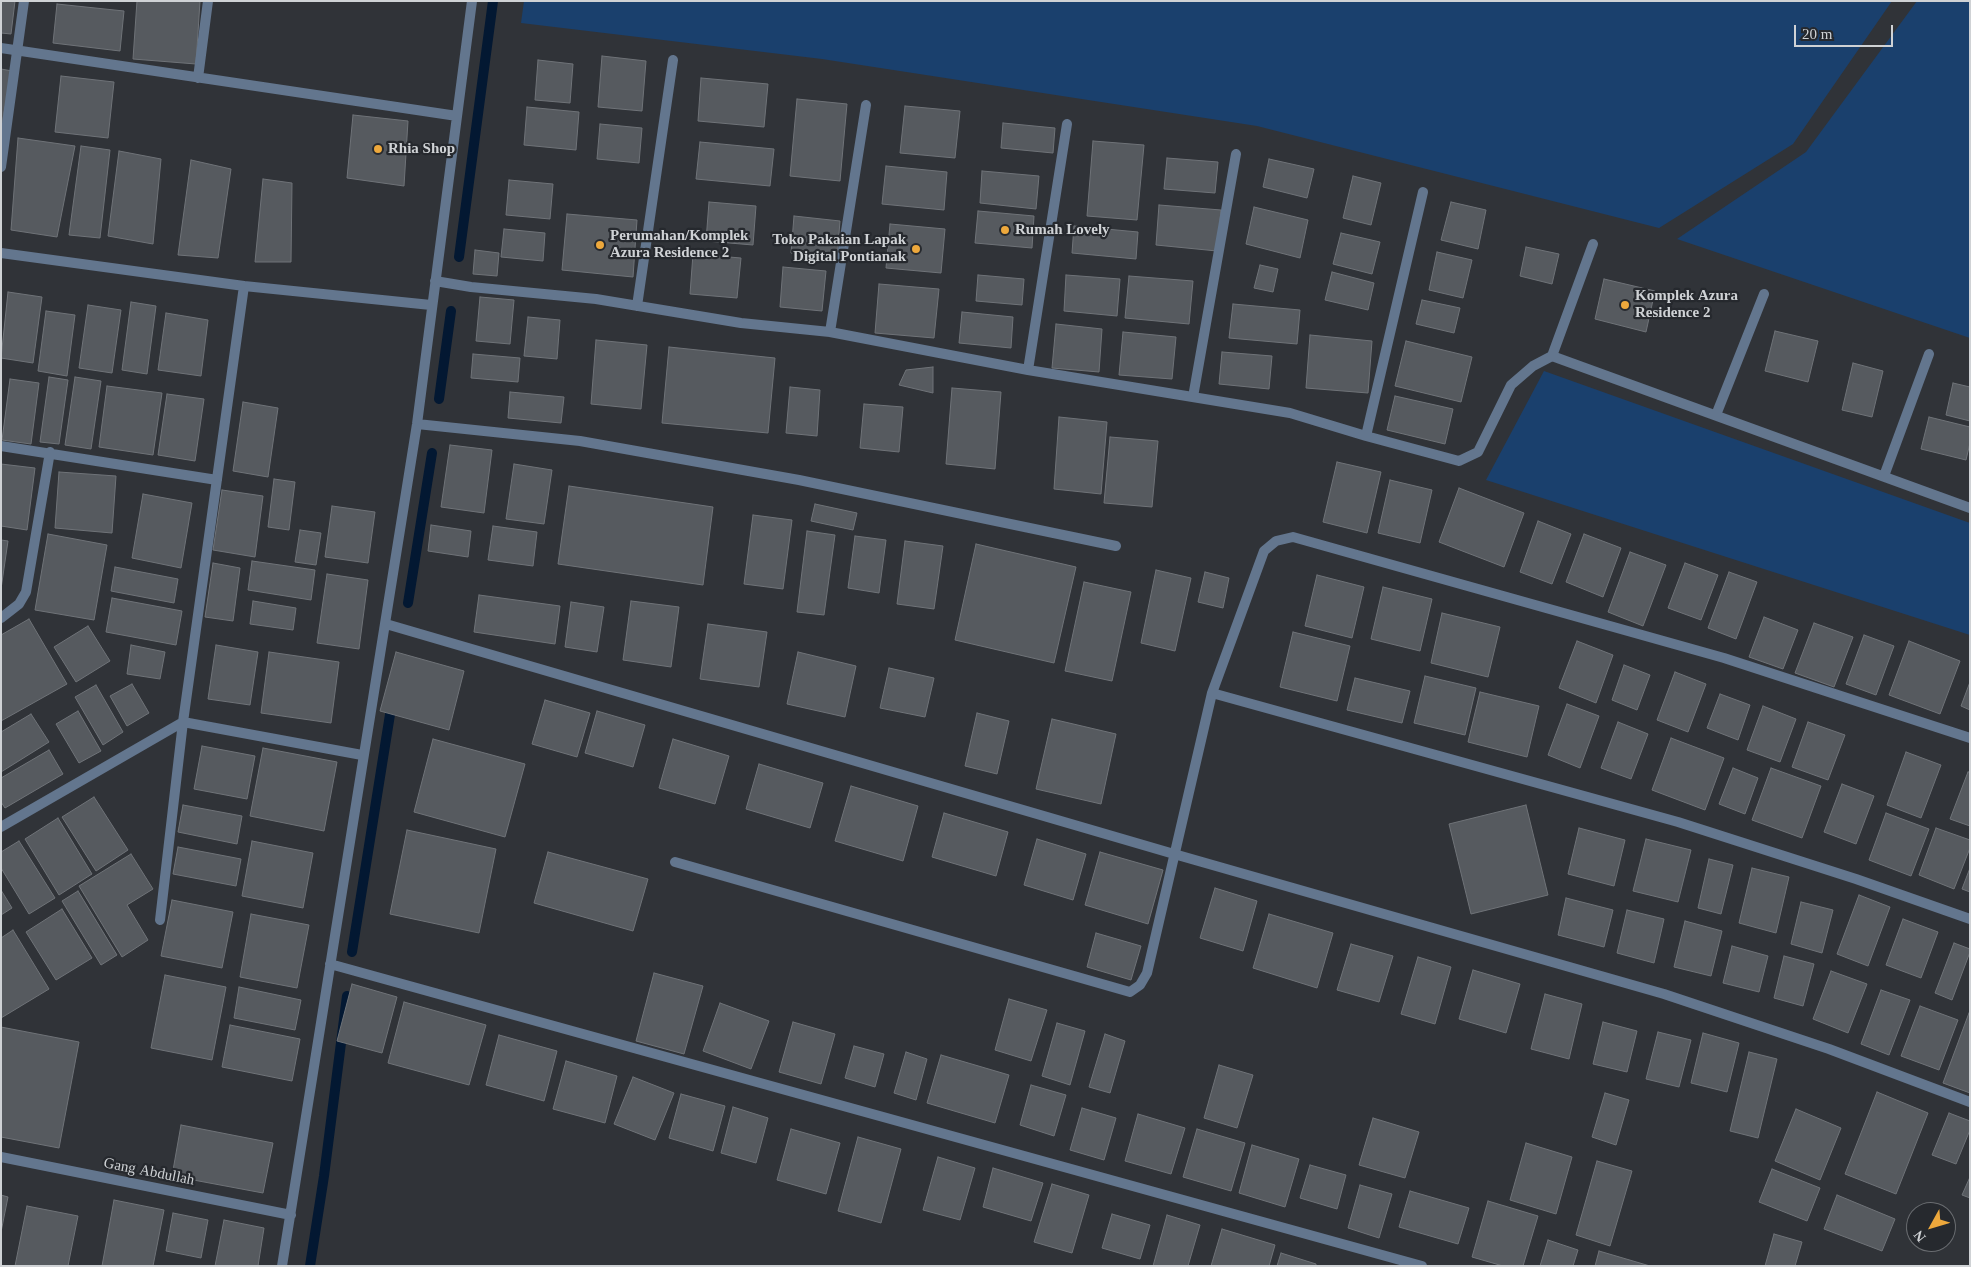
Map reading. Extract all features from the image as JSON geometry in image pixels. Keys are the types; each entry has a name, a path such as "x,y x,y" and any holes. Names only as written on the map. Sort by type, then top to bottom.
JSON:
{"street":[{"path":"1,167 24,1"},
{"path":"198,78 208,1"},
{"path":"282,1266 362,755 386,624 417,424 472,1"},
{"path":"1,48 457,116"},
{"path":"636,306 673,60"},
{"path":"830,332 866,105"},
{"path":"1028,370 1067,124"},
{"path":"1193,397 1236,154"},
{"path":"1366,436 1423,192"},
{"path":"435,281 636,306 741,323 830,332 1028,370 1290,413 1459,461 1478,452 1511,385 1533,366 1552,356 1593,244"},
{"path":"1,253 244,286 431,305"},
{"path":"160,920 183,722 244,286"},
{"path":"1716,415 1764,294"},
{"path":"1884,476 1929,354"},
{"path":"1552,356 1970,508"},
{"path":"417,424 580,441 799,480 1116,546"},
{"path":"1,446 50,452 217,480"},
{"path":"1,618 19,604 26,592 50,452"},
{"path":"675,862 1130,992 1140,985 1147,973 1212,693 1264,551 1276,541 1293,537 1724,658 1970,738"},
{"path":"386,624 1174,854 1664,994 1829,1049 1970,1102"},
{"path":"1212,693 1678,822 1856,879 1970,919"},
{"path":"1,827 183,722 362,755"},
{"path":"330,964 1422,1266"},
{"name":"Gang Abdullah","path":"1,1158 291,1215"}],"shaded area":[{"path":"524,1 1892,1 1793,144 1659,228 1257,126 822,59 521,23"},
{"path":"1917,1 1970,1 1970,338 1677,239 1806,152"},
{"path":"1544,371 1970,523 1970,635 1486,480"}],"building":[{"path":"1,1 15,1 11,34 1,33"},
{"path":"137,1 200,1 196,64 133,59"},
{"path":"57,4 124,11 120,51 53,43"},
{"path":"602,56 646,61 642,111 598,107"},
{"path":"538,60 573,64 570,103 535,100"},
{"path":"1,69 12,71 1,129"},
{"path":"61,76 114,82 108,138 55,132"},
{"path":"701,78 768,84 764,127 698,121"},
{"path":"797,99 847,104 840,181 790,176"},
{"path":"905,106 960,111 955,158 900,153"},
{"path":"527,107 579,112 576,150 524,145"},
{"name":"Rhia Shop","path":"353,115 408,121 404,186 347,178"},
{"path":"1003,123 1055,128 1053,153 1001,148"},
{"path":"600,124 642,128 639,163 597,159"},
{"path":"18,138 75,146 57,237 11,230"},
{"path":"1093,141 1144,145 1137,220 1087,216"},
{"path":"700,142 774,149 770,186 696,179"},
{"path":"81,146 110,150 100,238 69,235"},
{"path":"119,151 161,159 153,244 108,236"},
{"path":"1167,158 1218,162 1215,193 1164,189"},
{"path":"1269,159 1314,169 1307,198 1263,187"},
{"path":"191,160 231,169 218,258 178,255"},
{"path":"886,166 947,172 944,210 882,204"},
{"path":"982,171 1039,176 1036,209 980,203"},
{"path":"1353,176 1381,183 1371,225 1343,218"},
{"path":"263,179 292,183 291,262 255,262"},
{"path":"509,180 553,184 550,219 506,215"},
{"path":"709,202 756,206 753,245 706,241"},
{"path":"1451,202 1486,210 1478,249 1441,240"},
{"path":"1159,205 1221,210 1217,251 1156,245"},
{"path":"1254,207 1308,220 1300,258 1246,244"},
{"name":"Rumah Lovely","path":"978,211 1034,216 1032,248 975,243"},
{"name":"Perumahan/Komplek Azura Residence 2","path":"567,214 637,220 633,277 562,270"},
{"path":"794,216 840,221 837,258 791,253"},
{"name":"Toko Pakaian Lapak Digital Pontianak","path":"890,224 945,229 941,273 886,268"},
{"path":"1074,226 1138,232 1136,259 1072,253"},
{"path":"504,229 545,233 543,261 501,257"},
{"path":"1341,233 1380,242 1372,274 1333,264"},
{"path":"1526,247 1559,254 1552,284 1520,276"},
{"path":"475,250 499,253 497,276 473,274"},
{"path":"1437,252 1472,260 1463,298 1429,290"},
{"path":"693,254 741,258 737,298 690,294"},
{"path":"1260,265 1278,269 1273,292 1254,288"},
{"path":"783,267 826,271 822,311 780,307"},
{"path":"1332,272 1374,283 1368,310 1325,300"},
{"path":"978,275 1024,279 1022,305 976,301"},
{"path":"1066,275 1120,279 1117,316 1064,311"},
{"path":"1129,276 1193,281 1189,324 1125,318"},
{"name":"Komplek Azura Residence 2","path":"1604,279 1655,291 1646,332 1595,319"},
{"path":"879,284 939,289 934,338 875,333"},
{"path":"8,292 42,297 33,363 1,358"},
{"path":"480,297 514,300 510,344 476,341"},
{"path":"1422,300 1460,308 1454,333 1416,324"},
{"path":"131,302 156,306 147,374 122,370"},
{"path":"1233,304 1300,310 1297,344 1229,338"},
{"path":"88,305 121,310 112,373 79,368"},
{"path":"46,311 75,315 67,376 38,371"},
{"path":"962,312 1013,317 1011,348 959,343"},
{"path":"166,313 208,320 201,376 158,370"},
{"path":"528,317 560,320 557,359 524,356"},
{"path":"1056,324 1102,329 1099,372 1052,368"},
{"path":"1775,331 1818,341 1808,382 1765,371"},
{"path":"1123,332 1176,337 1172,379 1119,375"},
{"path":"1310,335 1372,341 1368,393 1306,388"},
{"path":"596,340 647,345 641,409 591,404"},
{"path":"1406,341 1472,357 1461,402 1395,386"},
{"path":"669,347 775,358 768,433 662,423"},
{"path":"1222,352 1272,356 1269,389 1219,384"},
{"path":"473,354 520,358 518,382 471,378"},
{"path":"1853,363 1883,371 1872,417 1842,410"},
{"path":"933,367 933,393 899,385 906,370"},
{"path":"49,377 68,380 59,444 40,442"},
{"path":"75,377 101,381 91,449 65,445"},
{"path":"10,379 39,383 31,444 2,440"},
{"path":"1953,383 1970,387 1970,421 1946,415"},
{"path":"107,386 162,393 153,455 99,447"},
{"path":"790,387 820,390 817,436 786,433"},
{"path":"952,388 1001,392 995,469 946,464"},
{"path":"510,392 564,397 561,423 508,418"},
{"path":"167,394 204,399 195,461 158,455"},
{"path":"1395,396 1453,409 1445,444 1387,430"},
{"path":"243,402 278,408 268,477 233,471"},
{"path":"864,404 903,407 899,452 860,448"},
{"path":"1059,417 1107,422 1101,494 1054,489"},
{"path":"1929,417 1970,427 1970,443 1966,460 1921,449"},
{"path":"1110,437 1158,441 1152,507 1104,503"},
{"path":"450,445 492,450 484,513 441,507"},
{"path":"1337,462 1381,472 1367,533 1323,522"},
{"path":"1,464 35,468 27,530 1,526"},
{"path":"514,464 552,470 544,524 506,519"},
{"path":"59,472 116,476 112,533 55,528"},
{"path":"274,479 295,482 289,530 268,527"},
{"path":"1390,480 1432,490 1420,543 1378,533"},
{"path":"569,486 713,507 703,585 558,564"},
{"path":"1459,488 1524,513 1504,567 1439,542"},
{"path":"222,490 263,496 255,557 213,550"},
{"path":"143,494 192,503 181,568 132,558"},
{"path":"815,504 857,513 853,530 811,521"},
{"path":"332,506 375,512 368,563 325,557"},
{"path":"753,515 792,520 783,589 744,584"},
{"path":"1538,521 1571,534 1552,584 1520,572"},
{"path":"431,525 471,531 468,557 428,551"},
{"path":"493,526 537,532 533,566 488,560"},
{"path":"300,530 321,533 316,565 295,562"},
{"path":"807,531 835,535 824,615 797,612"},
{"path":"48,534 107,545 94,620 35,610"},
{"path":"1584,534 1621,548 1603,597 1566,582"},
{"path":"855,536 886,540 879,593 848,588"},
{"path":"1,540 8,541 1,589"},
{"path":"905,541 943,546 934,609 897,604"},
{"path":"976,544 1076,567 1054,663 955,640"},
{"path":"1630,552 1666,565 1643,626 1608,612"},
{"path":"252,561 315,570 311,600 248,590"},
{"path":"213,563 240,568 233,621 205,617"},
{"path":"1685,563 1718,575 1701,620 1668,608"},
{"path":"115,567 178,579 174,603 111,591"},
{"path":"1156,570 1191,578 1175,651 1141,643"},
{"path":"1205,572 1229,578 1223,608 1198,602"},
{"path":"1729,572 1757,582 1736,639 1708,628"},
{"path":"327,574 368,580 359,649 317,643"},
{"path":"1317,575 1364,587 1352,638 1305,626"},
{"path":"1084,582 1131,592 1112,681 1065,671"},
{"path":"1383,587 1432,599 1420,651 1371,639"},
{"path":"479,595 560,606 555,644 474,632"},
{"path":"112,598 182,611 176,645 106,632"},
{"path":"253,601 296,608 293,630 250,624"},
{"path":"631,601 679,607 671,667 623,660"},
{"path":"571,602 604,607 597,652 565,647"},
{"path":"1442,613 1500,627 1488,677 1431,663"},
{"path":"1764,617 1798,630 1783,669 1749,657"},
{"path":"29,619 67,684 1,721 1,635"},
{"path":"1814,623 1853,637 1834,687 1795,673"},
{"path":"708,624 767,632 759,687 700,679"},
{"path":"88,626 110,661 76,682 54,647"},
{"path":"1293,632 1350,646 1337,701 1280,687"},
{"path":"1864,635 1894,646 1876,695 1846,684"},
{"path":"1577,641 1613,655 1596,703 1559,688"},
{"path":"1909,641 1960,661 1940,714 1889,695"},
{"path":"131,645 165,652 160,679 127,674"},
{"path":"216,645 258,652 250,705 208,699"},
{"path":"269,652 339,662 331,723 261,713"},
{"path":"396,652 464,671 449,730 380,711"},
{"path":"798,652 856,666 845,717 787,704"},
{"path":"1624,665 1650,675 1637,710 1612,700"},
{"path":"889,668 934,678 925,717 880,708"},
{"path":"1675,672 1706,684 1688,732 1657,720"},
{"path":"1425,676 1476,688 1465,735 1414,723"},
{"path":"1355,678 1410,691 1402,723 1347,710"},
{"path":"1970,682 1970,710 1961,706"},
{"path":"132,684 149,713 127,726 110,696"},
{"path":"96,685 123,732 103,745 75,697"},
{"path":"1480,692 1539,706 1527,757 1468,742"},
{"path":"1720,694 1750,705 1738,740 1707,728"},
{"path":"545,700 590,713 577,757 532,744"},
{"path":"1567,704 1599,716 1580,768 1548,755"},
{"path":"1763,706 1796,719 1780,762 1747,750"},
{"path":"78,711 101,751 79,763 56,724"},
{"path":"597,711 645,725 633,767 585,753"},
{"path":"977,713 1009,721 997,774 965,766"},
{"path":"31,714 49,742 1,772 1,732"},
{"path":"1052,719 1116,734 1101,804 1036,789"},
{"path":"1618,722 1648,734 1631,779 1601,768"},
{"path":"1808,722 1845,735 1828,780 1792,767"},
{"path":"1671,738 1724,758 1705,810 1652,790"},
{"path":"433,739 525,764 505,837 414,812"},
{"path":"673,739 729,756 715,804 659,788"},
{"path":"202,746 255,756 247,799 194,789"},
{"path":"263,748 337,762 324,831 250,816"},
{"path":"49,750 63,774 5,808 1,802 1,778"},
{"path":"1906,752 1941,765 1921,818 1887,805"},
{"path":"759,764 823,783 810,828 746,809"},
{"path":"1733,768 1758,778 1745,814 1719,804"},
{"path":"1771,768 1821,786 1802,838 1752,820"},
{"path":"1968,772 1970,772 1970,826 1950,819"},
{"path":"1842,784 1874,796 1856,844 1824,832"},
{"path":"851,786 918,806 903,861 835,841"},
{"path":"94,797 128,850 96,871 62,817"},
{"path":"183,805 242,816 237,844 178,832"},
{"path":"1526,805 1548,895 1471,914 1449,824"},
{"path":"944,813 1008,832 996,876 932,857"},
{"path":"1886,813 1929,829 1911,876 1869,860"},
{"path":"58,818 92,874 59,895 25,839"},
{"path":"1579,828 1625,840 1614,886 1568,874"},
{"path":"1936,828 1970,840 1970,848 1954,889 1919,875"},
{"path":"407,830 496,849 479,933 390,914"},
{"path":"1037,839 1086,854 1073,900 1024,885"},
{"path":"1646,839 1691,850 1678,902 1633,891"},
{"path":"19,841 55,898 29,914 1,868 1,852"},
{"path":"252,841 313,853 303,908 242,896"},
{"path":"178,847 241,859 236,886 173,874"},
{"path":"548,852 648,879 633,931 534,903"},
{"path":"1100,852 1163,870 1148,924 1085,905"},
{"path":"131,854 153,889 127,905 148,940 122,957 79,886"},
{"path":"1709,859 1733,865 1721,914 1698,908"},
{"path":"1752,868 1789,877 1776,933 1739,923"},
{"path":"1970,868 1970,892 1962,889"},
{"path":"1215,888 1257,901 1243,951 1200,938"},
{"path":"1,890 12,908 1,915"},
{"path":"78,891 117,955 101,965 62,901"},
{"path":"1859,895 1890,907 1868,966 1837,954"},
{"path":"1566,898 1613,910 1604,947 1558,935"},
{"path":"172,900 233,912 222,968 161,956"},
{"path":"1801,902 1833,910 1822,953 1791,944"},
{"path":"62,909 92,958 56,980 26,932"},
{"path":"1627,910 1664,919 1654,963 1617,953"},
{"path":"251,914 309,925 297,988 240,977"},
{"path":"1269,914 1333,933 1317,988 1253,968"},
{"path":"1903,919 1938,932 1921,978 1886,965"},
{"path":"1685,921 1722,931 1711,976 1674,967"},
{"path":"13,930 49,989 1,1018 1,938"},
{"path":"1096,933 1141,946 1131,980 1087,967"},
{"path":"1954,943 1970,949 1970,952 1952,1000 1935,993"},
{"path":"1351,944 1393,956 1379,1002 1337,990"},
{"path":"1732,946 1768,956 1759,992 1723,983"},
{"path":"1784,956 1814,964 1803,1006 1774,998"},
{"path":"1418,957 1451,967 1435,1024 1401,1014"},
{"path":"1473,970 1520,984 1506,1033 1459,1019"},
{"path":"1831,971 1867,984 1848,1033 1813,1019"},
{"path":"654,973 703,986 684,1054 636,1041"},
{"path":"165,975 226,987 212,1060 151,1048"},
{"path":"352,984 397,997 382,1053 337,1041"},
{"path":"239,987 301,1000 295,1030 234,1018"},
{"path":"1881,990 1910,1000 1889,1055 1861,1044"},
{"path":"1545,994 1582,1004 1569,1059 1531,1049"},
{"path":"1009,999 1047,1010 1031,1061 995,1050"},
{"path":"404,1002 486,1025 469,1085 388,1063"},
{"path":"720,1003 769,1021 751,1069 703,1051"},
{"path":"1920,1006 1958,1020 1939,1070 1901,1056"},
{"path":"1970,1013 1970,1093 1943,1083"},
{"path":"793,1022 835,1034 821,1084 779,1072"},
{"path":"1603,1022 1637,1031 1627,1072 1593,1064"},
{"path":"1057,1023 1085,1031 1070,1085 1042,1076"},
{"path":"230,1025 300,1039 292,1081 222,1067"},
{"path":"1,1027 79,1042 59,1148 1,1137"},
{"path":"1658,1032 1691,1040 1679,1087 1646,1079"},
{"path":"1703,1033 1739,1043 1727,1092 1691,1083"},
{"path":"1105,1034 1125,1041 1110,1093 1089,1087"},
{"path":"499,1035 557,1051 544,1101 486,1085"},
{"path":"854,1046 884,1054 875,1087 845,1078"},
{"path":"906,1052 927,1059 916,1100 894,1093"},
{"path":"1749,1052 1777,1059 1758,1138 1730,1131"},
{"path":"941,1055 1009,1075 995,1123 927,1103"},
{"path":"566,1061 617,1076 605,1123 553,1109"},
{"path":"1219,1065 1253,1075 1237,1128 1204,1118"},
{"path":"633,1077 674,1093 655,1140 614,1124"},
{"path":"1031,1085 1066,1095 1054,1136 1020,1125"},
{"path":"1877,1092 1928,1113 1896,1194 1845,1174"},
{"path":"1605,1093 1629,1100 1616,1145 1592,1137"},
{"path":"681,1094 725,1106 713,1151 669,1138"},
{"path":"733,1107 768,1118 756,1163 721,1153"},
{"path":"1082,1108 1116,1118 1104,1160 1070,1150"},
{"path":"1796,1109 1841,1128 1820,1180 1775,1161"},
{"path":"1949,1113 1970,1121 1970,1130 1956,1164 1932,1155"},
{"path":"1138,1114 1185,1128 1171,1174 1125,1161"},
{"path":"1373,1118 1419,1132 1405,1178 1359,1165"},
{"path":"181,1125 273,1143 263,1193 172,1176"},
{"path":"791,1129 840,1143 826,1194 777,1180"},
{"path":"1197,1129 1245,1143 1231,1191 1183,1177"},
{"path":"858,1137 901,1149 881,1223 838,1211"},
{"path":"1526,1143 1572,1157 1556,1214 1510,1200"},
{"path":"1252,1145 1299,1159 1285,1207 1239,1193"},
{"path":"938,1157 975,1168 960,1220 923,1210"},
{"path":"1597,1161 1632,1171 1610,1246 1576,1235"},
{"path":"1310,1165 1346,1175 1337,1209 1300,1198"},
{"path":"993,1168 1043,1183 1031,1221 983,1207"},
{"path":"1772,1169 1820,1188 1807,1221 1759,1202"},
{"path":"1970,1177 1970,1198 1962,1195"},
{"path":"1052,1184 1089,1195 1072,1253 1034,1242"},
{"path":"1360,1185 1392,1194 1379,1238 1348,1228"},
{"path":"1410,1191 1469,1208 1458,1244 1399,1227"},
{"path":"1,1195 8,1197 1,1232"},
{"path":"1837,1195 1895,1219 1882,1251 1824,1229"},
{"path":"114,1200 164,1210 153,1266 102,1266"},
{"path":"1488,1201 1538,1216 1523,1266 1503,1266 1472,1257"},
{"path":"27,1206 78,1216 68,1266 15,1266"},
{"path":"173,1213 208,1220 201,1258 166,1251"},
{"path":"1112,1214 1150,1225 1140,1259 1102,1248"},
{"path":"1167,1215 1200,1225 1188,1266 1153,1266"},
{"path":"224,1220 264,1228 258,1266 215,1266"},
{"path":"1222,1229 1275,1245 1269,1266 1211,1266"},
{"path":"1774,1234 1802,1242 1795,1266 1765,1266"},
{"path":"1548,1240 1578,1250 1573,1266 1540,1266"},
{"path":"1599,1251 1650,1266 1595,1266"},
{"path":"1281,1253 1316,1264 1316,1266 1277,1266"}],"waterway":[{"path":"459,257 493,1"},
{"path":"439,399 451,311"},
{"path":"408,603 432,453"},
{"path":"352,952 392,702"},
{"path":"310,1266 324,1176 347,996"}],"place":[{"name":"Rhia Shop","path":"378,149"},
{"name":"Rumah Lovely","path":"1005,230"},
{"name":"Perumahan/Komplek Azura Residence 2","path":"600,245"},
{"name":"Toko Pakaian Lapak Digital Pontianak","path":"916,249"},
{"name":"Komplek Azura Residence 2","path":"1625,305"}]}
